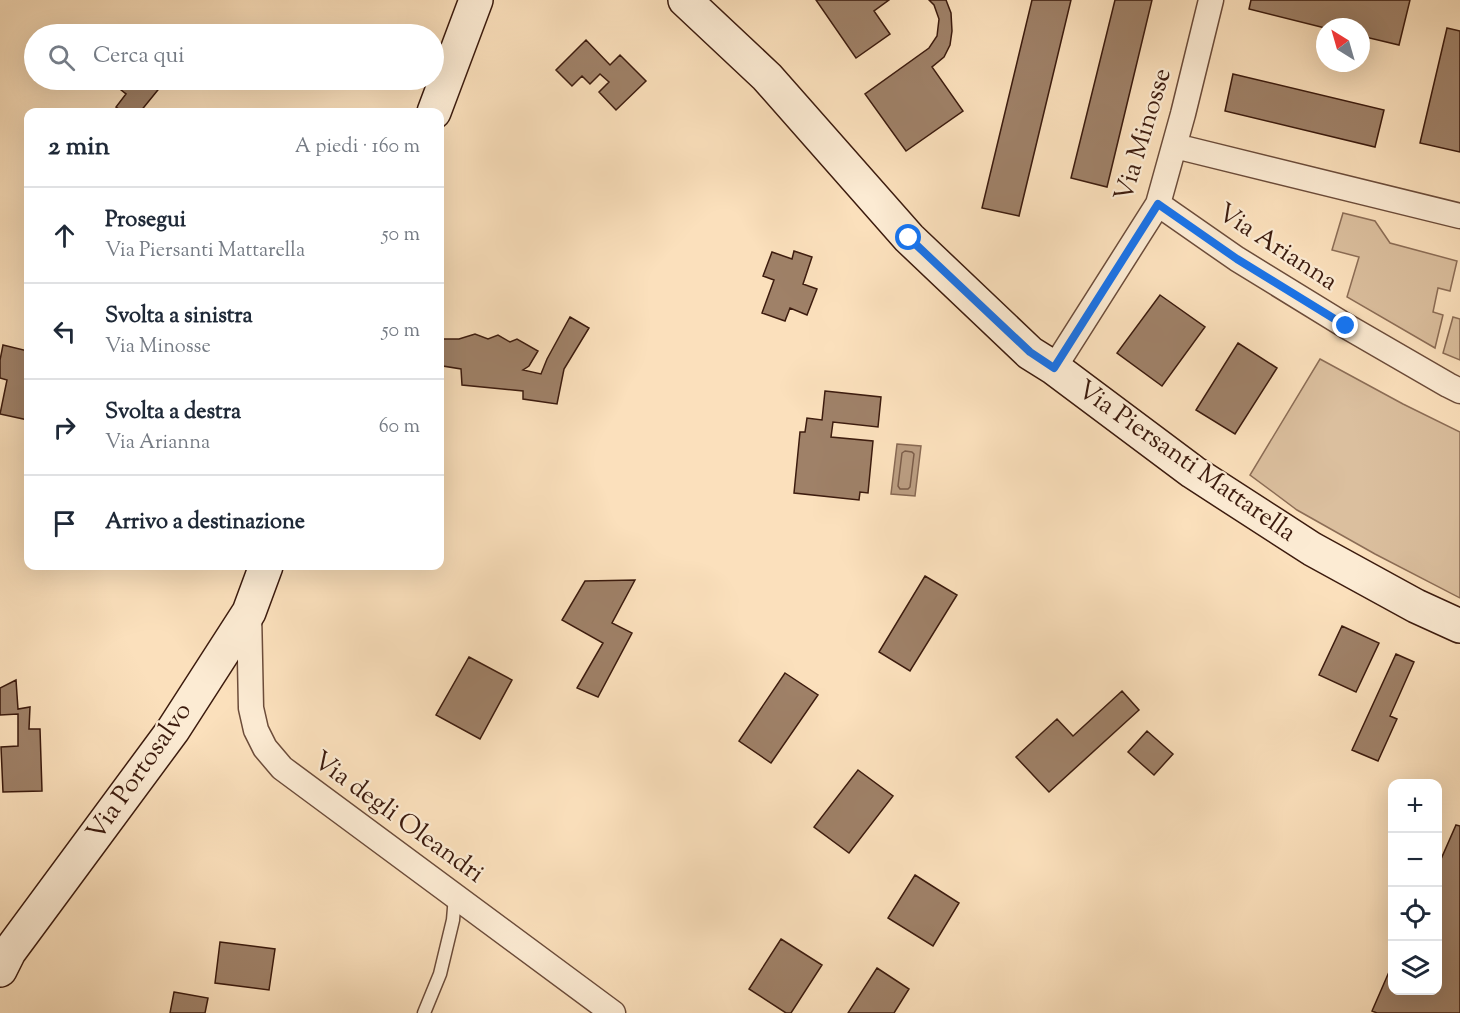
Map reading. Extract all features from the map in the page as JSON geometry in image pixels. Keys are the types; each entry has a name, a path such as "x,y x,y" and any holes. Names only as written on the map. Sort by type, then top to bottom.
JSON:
{"street":[{"path":"444,85 476,0"},
{"path":"685,0 767,77"},
{"path":"715,0 767,77"},
{"name":"Via Minosse","path":"1054,368 1158,204 1175,146 1211,0"},
{"name":"Via Piersanti Mattarella","path":"767,77 909,238 1030,352 1193,472 1312,549 1416,606 1460,626"},
{"path":"436,108 442,90"},
{"name":"Via Arianna","path":"1175,146 1460,216"},
{"name":"Via Arianna","path":"1158,204 1246,265 1366,338 1460,391"},
{"name":"Via Portosalvo","path":"0,970 9,952 173,730 249,612 265,570"},
{"name":"Via degli Oleandri","path":"249,612 250,708 256,730 265,748 282,768 613,1013"}],"lane":[{"path":"424,1013 440,974 453,920 455,896"}],"shaded area":[{"path":"1343,213 1375,221 1390,243 1457,261 1450,291 1438,288 1433,312 1443,315 1435,348 1347,297 1359,257 1332,250"},
{"path":"1453,317 1460,319 1460,360 1443,353"},
{"path":"1320,359 1460,432 1460,598 1297,510 1250,475"}],"water":[{"path":"897,444 921,446 915,496 891,494"}],"building":[{"path":"816,0 889,0 874,11 890,34 856,58"},
{"path":"929,0 946,0 951,13 950,45 944,57 932,67 963,111 906,151 865,94 929,48 937,36 939,19 934,5"},
{"path":"1032,0 1071,0 1019,216 982,208"},
{"path":"1115,0 1152,0 1107,187 1071,178"},
{"path":"1251,0 1410,0 1399,45 1370,38 1370,18 1316,18 1316,26 1249,9"},
{"path":"1447,28 1460,31 1460,152 1420,143"},
{"path":"586,40 610,65 620,55 646,81 616,110 599,92 609,82 600,74 590,84 582,76 572,86 556,70"},
{"path":"1233,74 1384,110 1375,147 1225,111"},
{"path":"121,90 158,90 143,108 117,108 126,94"},
{"path":"794,251 812,257 803,284 817,289 807,315 790,308 785,321 762,313 774,280 763,276 772,252 792,259"},
{"path":"1160,295 1205,327 1162,386 1117,353"},
{"path":"570,317 589,328 564,369 557,404 523,399 523,391 462,385 461,369 444,366 444,339 459,339 475,334 488,339 498,335 510,342 517,339 538,351 529,366 523,370 541,374"},
{"path":"1238,343 1277,368 1235,434 1196,410"},
{"path":"3,345 24,350 24,419 0,414 7,380 0,378"},
{"path":"825,391 881,397 878,427 833,422 831,437 873,441 868,493 860,492 859,500 794,493 800,432 805,432 807,418 822,420"},
{"path":"925,576 957,595 910,671 879,652"},
{"path":"635,580 612,623 632,633 598,697 577,688 603,643 562,620 585,581"},
{"path":"1342,626 1379,643 1356,692 1319,675"},
{"path":"1396,654 1414,662 1390,716 1397,719 1378,761 1352,750"},
{"path":"469,657 512,680 480,739 436,715"},
{"path":"785,673 818,695 771,763 739,741"},
{"path":"16,680 18,709 30,707 29,729 40,729 42,791 3,792 1,747 18,746 18,714 0,715 0,688"},
{"path":"1122,691 1139,710 1049,792 1016,757 1057,719 1073,736"},
{"path":"1147,731 1173,754 1154,775 1128,752"},
{"path":"858,770 893,796 849,853 814,827"},
{"path":"1456,825 1460,826 1460,1013 1377,1013 1372,1011 1388,974 1388,995 1442,995 1442,857"},
{"path":"915,875 959,903 933,946 888,918"},
{"path":"781,939 822,965 791,1013 786,1013 749,989"},
{"path":"220,942 275,949 269,990 215,983"},
{"path":"877,968 909,989 894,1013 848,1013"},
{"path":"174,992 208,998 205,1013 170,1013"}],"route":[{"path":"909,238 1030,352 1054,368 1158,204 1237,259 1346,326"}]}
